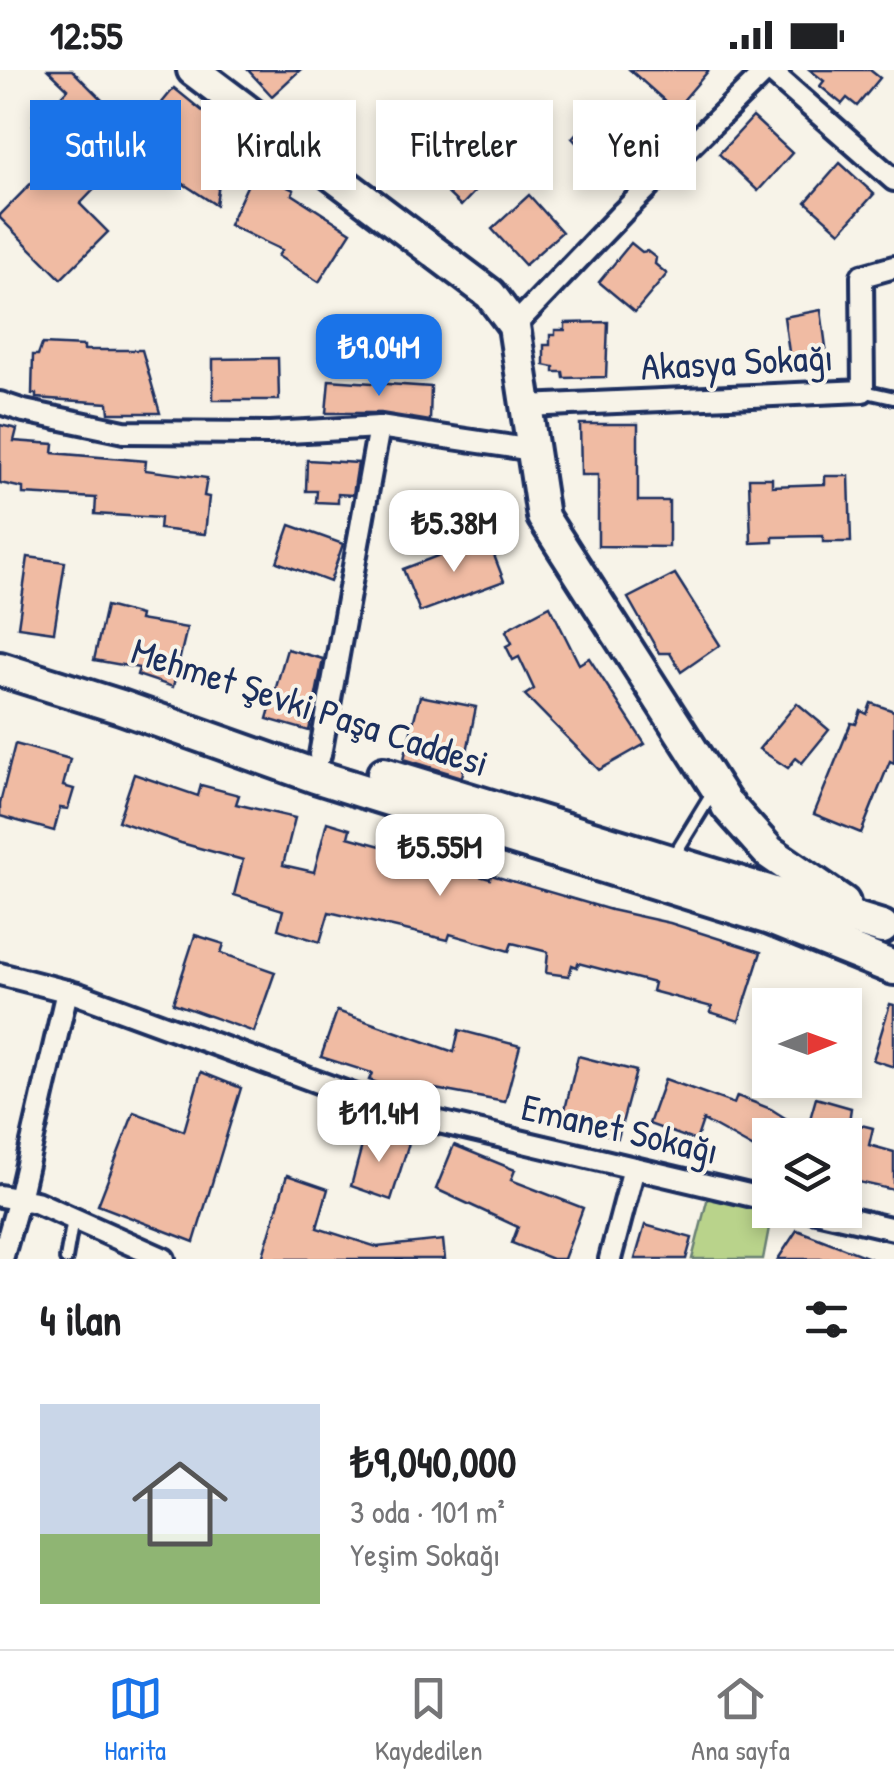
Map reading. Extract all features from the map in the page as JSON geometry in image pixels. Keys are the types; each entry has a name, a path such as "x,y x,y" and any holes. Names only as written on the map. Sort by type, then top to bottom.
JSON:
{"main road":[{"path":"192,70 490,294 514,326 543,518 722,797 769,852 888,930"},
{"name":"Mehmet Şevki Paşa Caddesi","path":"0,652 671,862 764,904"},
{"name":"Mehmet Şevki Paşa Caddesi","path":"0,669 121,707 314,776 764,904 888,930"},
{"path":"722,797 764,904 894,968"}],"street":[{"path":"514,326 622,212 768,70 894,180"},
{"name":"Akasya Sokağı","path":"526,406 863,391 862,276 894,267"},
{"path":"0,402 24,411 124,432 270,434 380,428 533,450"},
{"path":"320,755 380,428"},
{"name":"Emanet Sokağı","path":"0,974 67,992 405,1114 752,1196"},
{"path":"2,1259 9,1198 67,992"},
{"path":"610,1259 634,1168"},
{"path":"9,1198 36,1202 164,1259"},
{"path":"862,1222 894,1229"}],"lane":[{"path":"863,391 894,398"},
{"path":"671,862 722,797"},
{"path":"66,1259 74,1218"}],"green space":[{"path":"708,1197 752,1207 752,1228 769,1228 763,1259 692,1259"}],"building":[{"path":"48,70 72,70 102,100 57,100 68,89"},
{"path":"248,70 300,70 272,96"},
{"path":"630,70 709,70 684,100 664,100"},
{"path":"810,70 870,70 880,78 857,106 847,98 842,104 820,86 824,81"},
{"path":"174,88 201,110 201,190 218,190 216,205 181,182 181,100 164,100"},
{"path":"753,117 792,153 758,191 719,154"},
{"path":"840,163 874,194 840,232 806,202"},
{"path":"30,185 30,190 94,190 80,204 108,232 61,279 0,215"},
{"path":"245,190 294,190 292,194 351,232 319,282 278,256 282,250 229,225"},
{"path":"444,190 476,190 461,206"},
{"path":"529,195 562,232 525,265 492,229"},
{"path":"631,243 656,258 655,264 667,274 635,312 599,282"},
{"path":"821,310 828,362 791,366 784,317"},
{"path":"608,322 606,377 564,378 563,372 554,372 554,367 544,365 544,345 550,345 550,335 555,335 555,330 565,330 565,323"},
{"path":"42,344 84,346 84,350 142,350 160,413 109,413 108,403 36,398 32,394 33,355 38,355"},
{"path":"278,358 279,400 213,400 213,359"},
{"path":"329,380 431,387 430,421 381,413 326,413"},
{"path":"580,424 638,424 638,501 669,501 669,547 598,546 598,475 581,475"},
{"path":"0,425 17,429 14,441 54,444 53,453 146,461 145,470 207,478 205,534 159,529 160,518 95,514 96,498 23,494 23,488 0,483"},
{"path":"307,460 358,463 353,495 338,494 338,503 316,502 317,491 306,491"},
{"path":"825,476 849,476 851,542 823,542 823,536 773,537 773,542 751,543 749,478 772,478 772,486 825,484"},
{"path":"290,525 343,544 330,582 277,562"},
{"path":"487,537 504,581 420,612 403,569"},
{"path":"28,557 65,562 54,632 18,627"},
{"path":"675,574 720,645 681,672 670,653 659,653 628,598"},
{"path":"106,606 140,615 139,620 187,628 173,687 137,675 139,668 94,660"},
{"path":"550,606 579,664 589,658 645,744 599,770 525,695 534,689 519,657 513,660 506,646 512,643 506,631"},
{"path":"287,649 323,659 309,731 267,719"},
{"path":"420,696 476,707 462,777 404,759"},
{"path":"797,703 829,730 802,763 796,758 788,768 759,749"},
{"path":"871,703 894,711 894,763 890,761 861,833 814,814 851,723 856,724 861,711 867,714"},
{"path":"15,744 70,759 63,786 74,789 68,809 60,808 54,831 0,816"},
{"path":"134,774 198,796 201,785 239,795 236,804 295,818 283,865 314,872 327,822 350,829 348,837 410,854 409,857 670,923 761,952 739,1021 710,1012 712,1007 652,991 654,983 578,963 577,967 572,965 569,976 546,973 548,952 512,943 509,951 450,934 448,940 329,912 320,942 278,929 283,910 234,895 243,860 118,821"},
{"path":"195,935 224,944 221,953 275,972 254,1032 173,1003"},
{"path":"890,1004 894,1005 894,1067 873,1060"},
{"path":"337,1011 454,1052 459,1030 520,1046 505,1102 435,1089 431,1101 369,1080 372,1073 321,1057"},
{"path":"578,1056 636,1071 618,1138 562,1122"},
{"path":"201,1072 241,1088 194,1242 98,1205 134,1112 184,1131"},
{"path":"665,1079 734,1104 737,1096 785,1118 752,1118 752,1147 703,1120 696,1141 649,1124"},
{"path":"816,1098 851,1108 850,1118 810,1118"},
{"path":"862,1125 873,1128 869,1145 894,1152 894,1190 862,1183"},
{"path":"366,1131 409,1143 391,1200 351,1186"},
{"path":"454,1145 515,1170 511,1180 583,1208 564,1259 552,1259 512,1243 518,1227 436,1189"},
{"path":"287,1175 328,1189 317,1228 377,1247 443,1240 445,1259 262,1259"},
{"path":"645,1225 692,1238 686,1259 635,1259"},
{"path":"797,1230 870,1258 870,1259 778,1259"}]}
